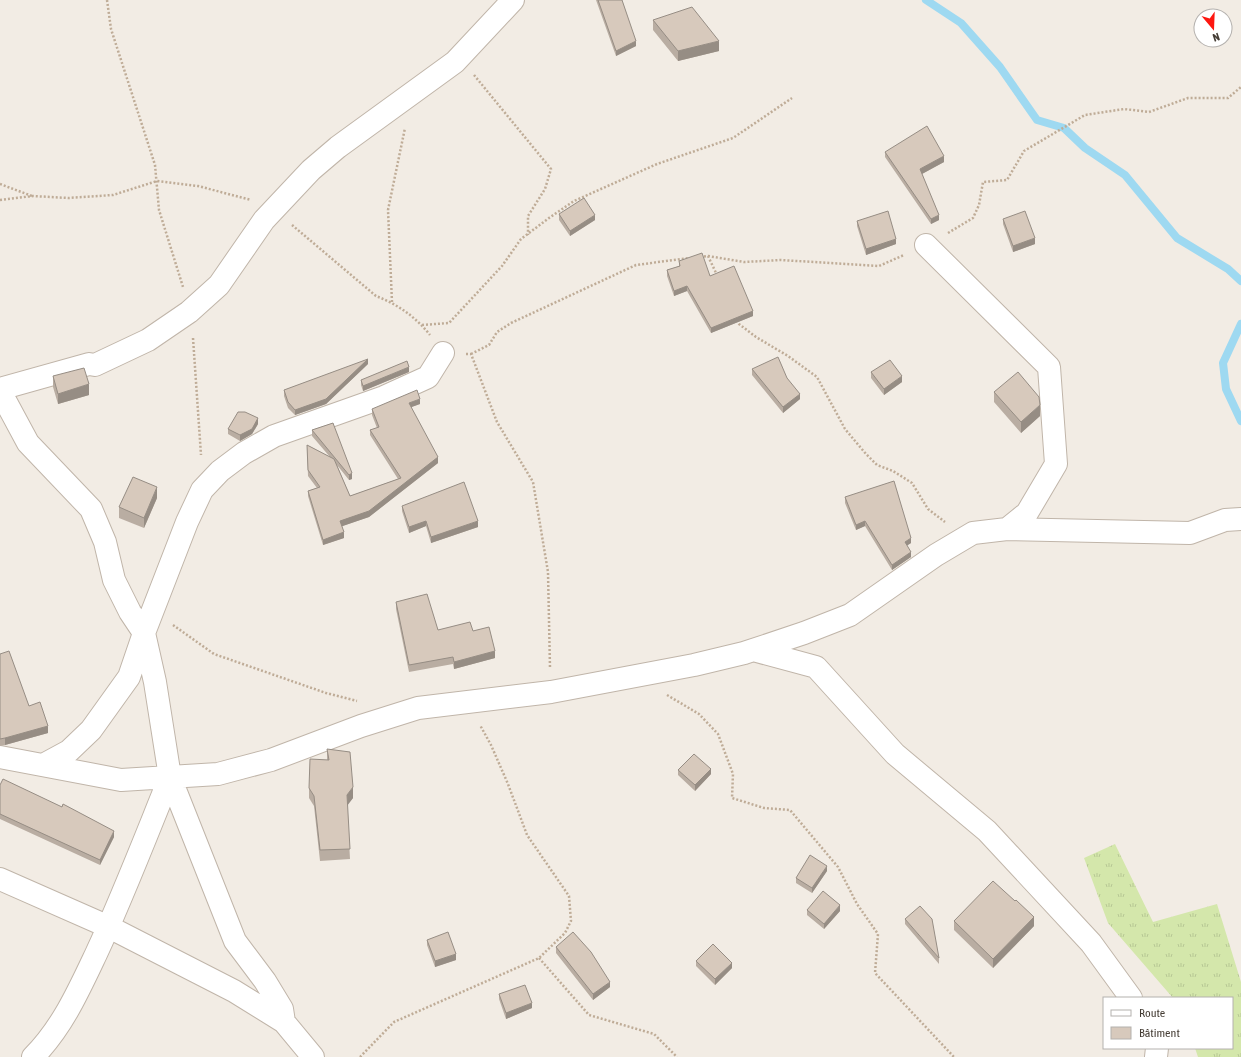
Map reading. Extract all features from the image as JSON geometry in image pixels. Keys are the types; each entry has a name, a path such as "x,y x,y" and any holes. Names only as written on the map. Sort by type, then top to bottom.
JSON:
{"street":[{"path":"284,1022 282,1009 265,981 235,941 170,777 155,682 144,633 130,612 114,580 105,542 91,509 31,448 0,390 89,364 95,365 148,340 189,312 219,285 264,220 311,170 338,147 455,62 513,0"},
{"path":"926,245 1049,368 1056,464 1027,513 1007,529"},
{"path":"45,764 69,751 90,730 129,677 152,611 187,522 202,490 244,453 274,436 384,397 428,377 443,353"},
{"path":"0,757 45,764 121,780 218,774 271,760 361,726 418,708 551,692 694,665 753,650 804,633 850,615 936,555 974,533 1007,529 1190,533 1225,520 1241,519"},
{"path":"753,650 816,667 895,754 986,831 1091,943 1131,997"},
{"path":"34,1057 73,1003 109,927 170,777"},
{"path":"0,879 109,927 220,984 284,1022 313,1057"}],"path":[{"path":"107,0 112,29 155,165 158,210 189,312 201,437 202,490"},
{"path":"455,62 474,75 551,169 545,188 528,216 528,235"},
{"path":"0,200 33,196 68,198 113,194 156,181 198,186 254,201 274,210 376,296 392,302 422,325 443,353 471,354 489,346 497,332 511,323 636,266 708,256 744,262 781,260 878,266 926,245 973,218 979,205 983,182 1007,180 1024,151 1085,115 1124,109 1150,112 1188,98 1228,98 1241,87"},
{"path":"392,302 388,210 412,93"},
{"path":"422,325 449,323 502,266 521,239 574,201 657,164 733,138 792,98"},
{"path":"0,184 33,196"},
{"path":"708,256 717,276"},
{"path":"736,317 739,324 756,337 788,356 817,377 845,429 877,465 892,471 912,484 928,509 948,524 974,533"},
{"path":"471,354 497,422 533,482 548,572 551,692"},
{"path":"152,611 214,654 326,693 364,703"},
{"path":"635,675 699,714 718,734 732,774 732,798 764,808 790,810 838,867 858,904 878,934 875,973 954,1057"},
{"path":"360,1057 394,1022 540,958 565,933 571,921 569,896 527,835 491,745 467,702"},
{"path":"540,958 589,1015 654,1034 677,1057"}],"green space":[{"path":"1115,844 1153,922 1217,904 1241,982 1241,1057 1198,1057 1195,1049 1233,1049 1233,997 1172,997 1108,923 1084,858"}],"building":[{"path":"598,0 622,0 636,41 616,51"},
{"path":"692,7 719,41 678,51 653,20"},
{"path":"927,126 944,156 920,169 939,215 931,219 885,152"},
{"path":"584,198 595,215 570,231 559,214"},
{"path":"888,211 896,239 866,249 857,221"},
{"path":"1025,211 1035,238 1013,246 1003,219"},
{"path":"702,253 710,276 734,266 753,311 711,328 687,286 674,291 667,270 680,266 679,261"},
{"path":"778,357 787,378 800,394 783,407 752,369"},
{"path":"368,359 326,399 295,410 288,402 284,390"},
{"path":"890,360 902,376 884,389 871,372"},
{"path":"407,361 409,367 363,386 361,380"},
{"path":"84,368 89,384 58,394 53,376"},
{"path":"1018,372 1039,397 1040,405 1021,422 994,392"},
{"path":"417,390 420,399 409,403 438,457 369,511 340,521 344,532 323,540 308,491 320,487 308,470 307,445 334,459 350,496 401,478 370,430 379,427 372,409"},
{"path":"238,412 245,412 258,418 252,429 240,435 228,429"},
{"path":"333,423 352,473 349,475 312,430"},
{"path":"133,477 157,487 144,518 119,507"},
{"path":"894,481 911,538 905,542 911,552 892,565 865,521 856,525 845,497"},
{"path":"464,482 478,521 431,537 426,521 409,527 402,506"},
{"path":"427,594 438,630 470,622 473,631 489,627 495,651 454,662 453,657 409,665 396,602"},
{"path":"9,651 29,706 40,702 48,726 0,739 0,654"},
{"path":"327,749 350,752 353,787 347,795 350,849 320,850 314,796 309,788 310,759 329,760"},
{"path":"694,754 711,769 695,785 678,770"},
{"path":"3,779 62,807 63,804 114,831 100,860 0,814 0,785"},
{"path":"810,855 827,866 812,888 796,878"},
{"path":"993,881 1034,917 993,959 954,921"},
{"path":"823,891 840,905 824,924 807,910"},
{"path":"920,906 932,919 939,958 905,919"},
{"path":"448,932 456,954 435,961 427,940"},
{"path":"573,932 591,952 610,982 593,994 556,947"},
{"path":"713,944 732,963 715,979 696,961"},
{"path":"525,985 532,1003 506,1013 499,994"}],"waterway":[{"path":"926,0 961,23 1000,67 1037,120 1064,128 1085,148 1125,175 1177,238 1228,269 1241,281"},
{"path":"1241,324 1223,363 1226,389 1241,421"}]}
